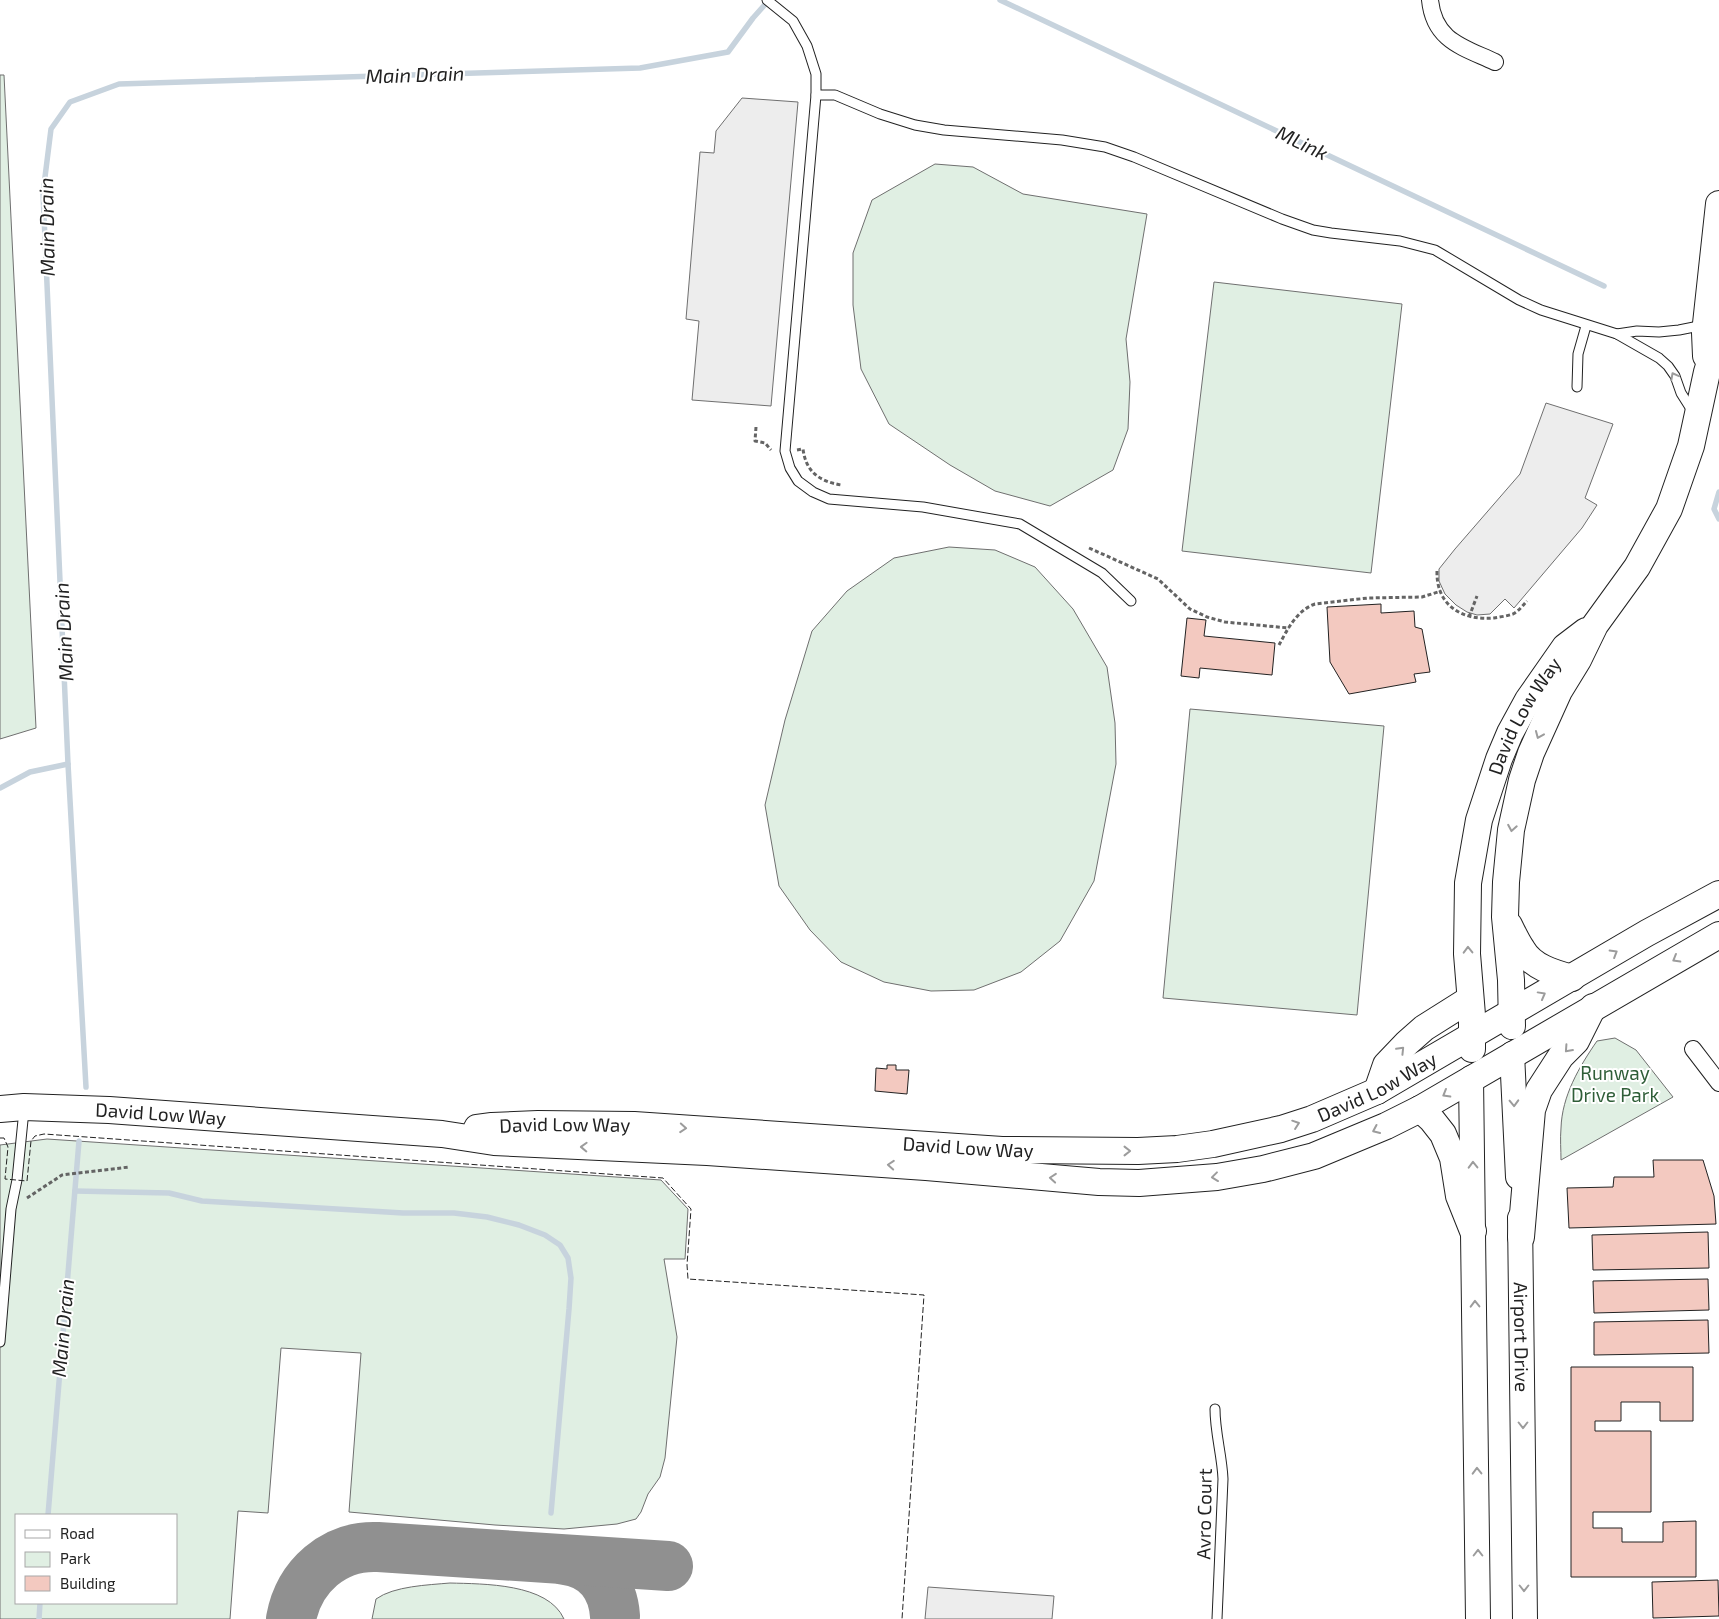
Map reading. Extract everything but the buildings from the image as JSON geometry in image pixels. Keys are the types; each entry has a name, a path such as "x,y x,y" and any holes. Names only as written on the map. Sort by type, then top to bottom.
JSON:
{"main road":[{"name":"David Low Way","path":"12,1108 109,1110 442,1134 492,1126 565,1124 634,1136 916,1167 1099,1182 1179,1181 1263,1170 1314,1156 1386,1126 1420,1109 1512,1054 1511,980 1505,917 1508,854 1516,803 1531,753 1544,721 1595,625 1637,567 1665,516 1691,446 1707,372 1712,329 1719,204"},
{"name":"David Low Way","path":"1471,1078 1472,1035 1468,954 1468,883 1479,820 1510,733 1528,700 1565,647 1595,625"},
{"path":"1512,1012 1719,894"},
{"path":"1505,917 1527,957 1543,968 1572,978"},
{"path":"1512,1054 1719,935"},
{"path":"1377,1091 1386,1065 1407,1043 1424,1028 1470,999"},
{"path":"1521,1236 1532,1110 1540,1090 1562,1056 1576,1041 1593,1007"},
{"name":"David Low Way","path":"634,1136 1002,1150 1138,1151 1177,1149 1213,1144 1282,1129 1377,1091 1512,1012"},
{"path":"1420,1109 1443,1134 1453,1158 1459,1196 1473,1231"}],"street":[{"path":"1430,0 1432,14 1437,26 1447,38 1495,62"},
{"path":"1693,1050 1719,1083"},
{"name":"Airport Drive","path":"1512,1054 1521,1236 1524,1619"},
{"path":"1471,1078 1478,1619"}],"lane":[{"path":"767,0 792,21 807,46 816,74 816,95 785,451 790,468 798,481 813,492 829,499 923,507 1020,524 1102,573 1131,601"},
{"path":"816,95 835,95 880,114 915,125 944,130 1062,140 1105,147 1313,230 1400,241 1435,250 1518,300 1586,326 1617,334 1659,358 1675,376 1681,393 1698,418"},
{"path":"1577,387 1578,354 1586,326"},
{"path":"1617,334 1637,331 1660,332 1712,329"},
{"path":"0,1342 11,1210 17,1180 12,1108"},
{"name":"Avro Court","path":"1215,1409 1223,1479 1217,1619"}],"path":[{"path":"756,427 755,441 765,443 772,451 776,452"},
{"path":"1437,571 1436,580 1450,606 1469,617 1487,618 1511,614 1527,601"},
{"path":"1279,645 1295,619 1307,606 1368,598 1422,597 1441,591"},
{"path":"1469,617 1476,596"},
{"path":"11,1210 40,1188 62,1175 129,1167"}],"green space":[{"path":"0,75 4,75 36,728 0,739"},
{"path":"935,164 973,167 1023,194 1147,214 1126,339 1130,382 1128,429 1113,470 1050,506 995,491 950,465 889,424 861,369 853,305 853,253 872,200"},
{"path":"1214,282 1402,304 1371,573 1182,551"},
{"path":"949,547 995,550 1035,567 1073,609 1107,667 1115,723 1116,764 1094,881 1060,941 1021,972 974,990 931,991 884,982 841,962 810,930 779,886 765,805 785,720 812,631 847,591 894,558"},
{"path":"1190,709 1384,726 1357,1015 1163,998"},
{"name":"Runway Drive Park","path":"1615,1038 1636,1050 1673,1097 1561,1160 1562,1116 1568,1093 1584,1061 1597,1041"},
{"path":"47,1139 661,1180 688,1209 685,1259 664,1259 677,1337 665,1458 660,1477 648,1494 636,1519 617,1524 564,1529 349,1512 361,1353 281,1348 268,1513 238,1511 230,1619 0,1619 0,1145"},
{"path":"450,1583 496,1585 530,1592 544,1598 556,1607 564,1619 372,1619 376,1599 383,1595 411,1587"}],"shaded area":[{"path":"742,98 798,102 771,406 692,400 699,321 686,319 700,152 714,153 716,131"},
{"path":"1546,403 1613,424 1585,498 1597,505 1582,528 1514,608 1505,599 1490,614 1477,615 1467,612 1456,605 1445,594 1439,581 1439,569 1520,474"},
{"path":"928,1587 1054,1596 1052,1619 925,1619"}],"waterway":[{"name":"Main Drain","path":"86,1087 68,764 43,193 51,129 70,102 119,84 640,68 728,52 769,0"},
{"name":"MLink","path":"1000,0 1604,286"},
{"name":"MLink","path":"1719,492 1714,509 1719,519"},
{"path":"0,788 30,772 68,764"},
{"name":"Main Drain","path":"48,1514 79,1141"},
{"path":"75,1191 169,1193 202,1201 403,1213 454,1213 487,1217 519,1225 545,1235 560,1245 568,1258 571,1278 551,1513"},
{"name":"Main Drain","path":"39,1619 40,1604"}],"taxiway":[{"path":"291,1619 295,1603 310,1577 333,1558 347,1551 362,1548 378,1547 668,1566"},
{"path":"565,1560 586,1566 601,1579 611,1596 615,1616"}],"fence":[{"path":"0,1138 4,1138 8,1147 5,1179 27,1181 31,1141 35,1136 44,1134 663,1178 691,1209 687,1265 688,1279 924,1295 902,1619"}]}
